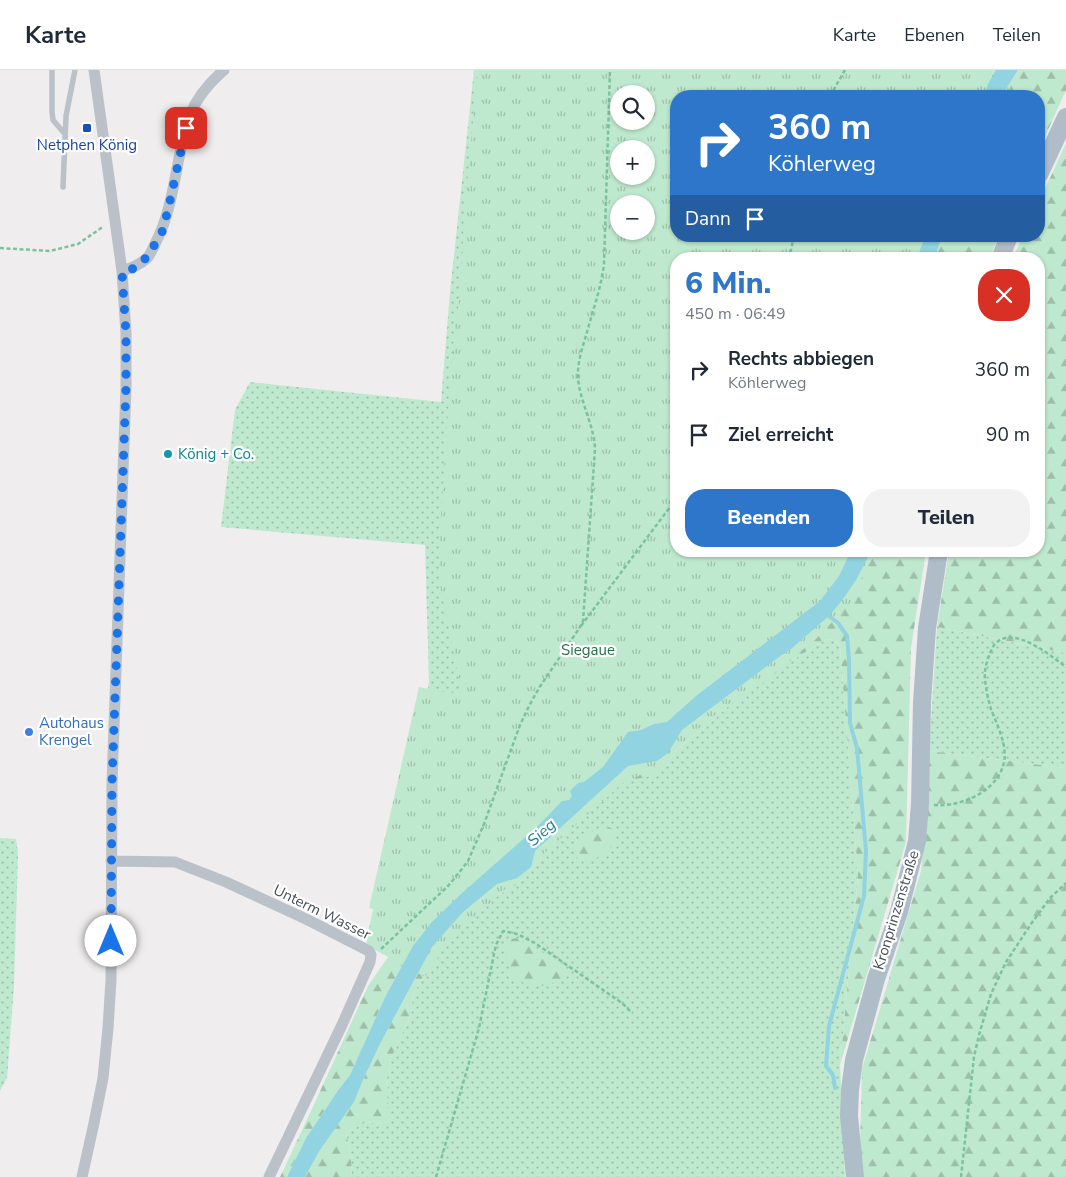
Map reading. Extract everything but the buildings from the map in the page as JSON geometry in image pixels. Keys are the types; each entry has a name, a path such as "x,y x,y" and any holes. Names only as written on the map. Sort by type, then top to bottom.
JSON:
{"main road":[{"path":"1045,162 1066,117"},
{"name":"Kronprinzenstraße","path":"855,1177 849,1116 854,1060 876,979 899,912 917,841 927,628 938,557"}],"street":[{"path":"82,1177 103,1078 111,980 112,783 126,387 126,334 122,272 94,70"},
{"path":"122,272 135,268 148,256 162,232 186,128 191,114 199,97 224,70"},
{"name":"Unterm Wasser","path":"111,862 175,862 226,882 300,916 369,951 371,955 370,962 269,1177"}],"lane":[{"path":"52,70 53,120 65,134"},
{"path":"63,187 66,116 75,70"}],"path":[{"path":"580,628 595,449 580,389 578,369 602,281 604,264 610,70"},
{"path":"833,90 845,70"},
{"path":"0,248 50,251 78,244 114,220"},
{"path":"371,955 391,940 448,886 468,861 484,824 520,725 539,688 580,628 670,507"},
{"path":"920,804 942,806 974,798 986,790 1002,771 1005,755 1004,744 991,707 984,676 987,661 996,643 1004,638 1013,637 1022,640 1030,643 1066,667"},
{"path":"961,1177 974,1057 992,994 1006,962 1031,924 1050,898 1066,883"},
{"path":"436,1177 479,1028 496,945 502,931 517,934 535,942 622,1003 630,1012"}],"green space":[{"name":"Siegaue","path":"474,70 984,70 747,90 670,90 670,242 676,242 676,252 670,252 670,557 837,557 379,879 429,683 425,545 221,527 235,410 250,382 441,402 450,292"},
{"name":"Siegaue","path":"478,70 1017,70 1009,90 670,90 670,242 941,242 937,252 670,252 670,557 872,557 860,581 855,586 856,597 815,640 721,710 679,745 661,766 623,783 522,873 446,945 425,977 366,945 373,909 369,908 419,687 447,693 462,692 439,581 439,544 449,395 455,326 460,296 464,215"},
{"path":"1018,70 1066,70 1066,90 1045,137 1045,90 1006,90"},
{"path":"1066,143 1066,653 937,627 948,557 1045,557 1045,252 1015,252 1020,242 1045,242 1045,189"},
{"path":"940,242 996,242 992,252 936,252"},
{"path":"864,557 925,557 911,648 906,842 840,1065 858,875 840,647 834,639 825,640 791,661 787,659 774,675 726,708 707,726 689,739 676,751 660,772 643,778 624,780 558,837 519,883 497,896 434,956 413,995 411,1014 391,1058 387,1091 389,1119 383,1124 366,1122 346,1133 351,1154 352,1177 305,1177 320,1150 354,1102 380,1044 420,970 535,851"},
{"path":"937,627 1066,653 1066,768 929,751"},
{"path":"834,639 840,647 858,875 840,1065 845,1177 352,1177 351,1154 346,1133 366,1122 383,1124 391,1058 411,1014 413,995 434,956 497,896 519,883 558,837 624,780 668,763 676,751 689,739 781,665 787,658 791,661 825,640"},
{"path":"929,751 1066,768 1066,1177 863,1177 860,1149 862,1069 921,871"},
{"path":"609,827 617,831 615,843 605,854 587,862 578,859 574,852 580,841 592,832"},
{"path":"0,838 16,839 18,853 14,986 7,1078 0,1091"},
{"path":"402,937 413,946 386,995 350,1075 306,1138 287,1177 280,1177 368,986"},
{"path":"516,938 547,955 571,973 555,982 541,986 513,979 504,949 511,939"}],"water":[{"path":"996,70 1018,70 1006,90 986,90"},
{"path":"923,242 940,242 936,252 919,252"},
{"name":"Sieg","path":"848,557 868,557 856,580 830,615 791,649 682,730 668,753 657,761 628,766 535,851 531,867 517,878 497,884 463,912 432,947 380,1044 354,1102 320,1150 305,1177 287,1177 306,1138 350,1075 386,995 413,946 431,923 538,826 562,801 569,800 572,796 570,791 578,783 584,782 603,767 628,732 667,722 696,696 820,601 839,576"}],"waterway":[{"path":"825,613 838,623 847,636 850,723 857,748 866,851 864,896 829,1026 826,1066 833,1075 835,1088"}],"place":[{"name":"Netphen König","path":"87,128"},
{"name":"König + Co.","path":"168,454"},
{"name":"Autohaus Krengel","path":"29,732"}],"route":[{"path":"111,941 112,783 126,387 126,334 122,272 135,268 148,256 162,232 186,128"}]}
